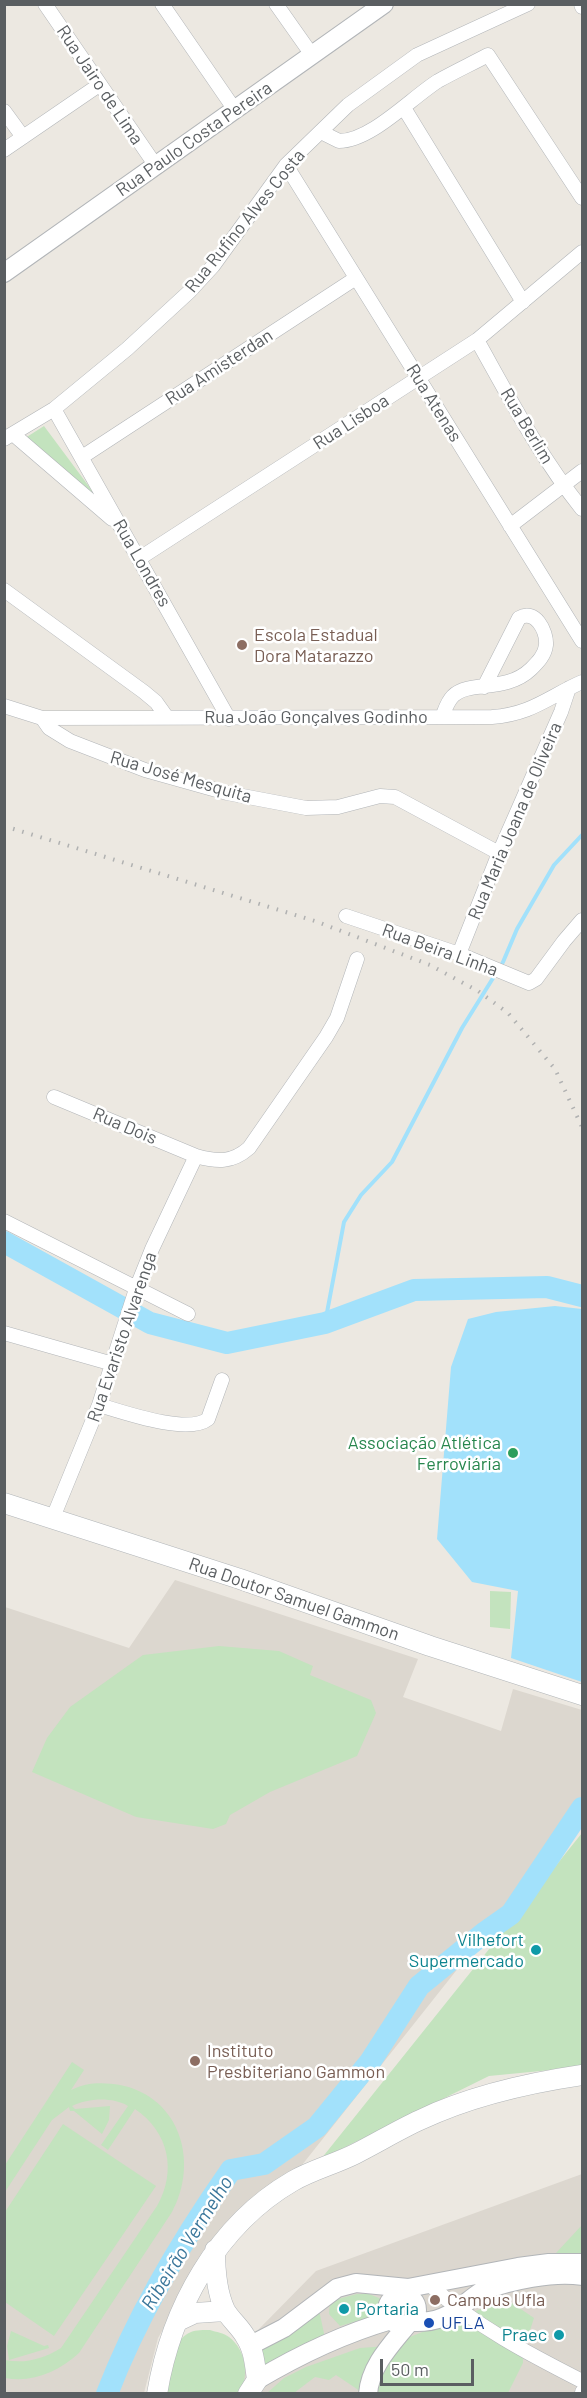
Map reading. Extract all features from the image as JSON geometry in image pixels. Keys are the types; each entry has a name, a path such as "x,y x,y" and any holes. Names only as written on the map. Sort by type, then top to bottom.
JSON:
{"main road":[{"name":"Rua Doutor Samuel Gammon","path":"4,1503 240,1579 430,1646 582,1695"},
{"path":"157,2394 167,2350 191,2290 215,2250 248,2214 294,2181 353,2155 421,2119 486,2096 544,2081 582,2075"},
{"path":"215,2250 215,2267 225,2311 251,2345 253,2387"},
{"path":"178,2321 195,2313 225,2311"}],"street":[{"name":"Rua Jairo de Lima","path":"45,4 156,166"},
{"path":"162,4 235,110"},
{"path":"276,4 312,55"},
{"name":"Rua Paulo Costa Pereira","path":"4,273 384,4"},
{"name":"Rua Rufino Alves Costa","path":"9,437 54,409 127,349 198,283 213,266 286,165 348,105 417,55 528,4"},
{"path":"321,132 339,141 351,140 404,108 436,82 488,55 582,198"},
{"path":"4,150 99,85"},
{"path":"404,108 523,302"},
{"path":"4,111 23,137"},
{"name":"Rua Atenas","path":"286,165 582,641"},
{"name":"Rua Lisboa","path":"140,558 477,340 582,252"},
{"name":"Rua Amisterdan","path":"82,457 356,278"},
{"name":"Rua Berlim","path":"477,340 522,420 564,486 582,509"},
{"name":"Rua Londres","path":"54,409 229,719"},
{"path":"9,437 118,524"},
{"path":"510,526 582,471"},
{"path":"4,590 144,692 156,702 166,717"},
{"path":"442,717 454,695 462,691 484,687 515,681 539,661 546,645 544,632 538,621 528,616 519,618 484,687"},
{"name":"Rua João Gonçalves Godinho","path":"42,718 229,719 513,715 539,706 582,682"},
{"name":"Rua Maria Joana de Oliveira","path":"459,954 569,688"},
{"name":"Rua José Mesquita","path":"4,706 42,718 49,728 70,741 146,770 227,793 306,807 338,807 380,796 394,797 499,853"},
{"name":"Rua Beira Linha","path":"346,916 459,954 529,983 534,982 564,940 582,920"},
{"name":"Rua Dois","path":"54,1097 196,1156 224,1161 234,1159 249,1148 326,1037 337,1018 357,959"},
{"name":"Rua Evaristo Alvarenga","path":"52,1520 99,1405 135,1292 152,1249 196,1156"},
{"path":"4,1221 135,1292 188,1314"},
{"path":"4,1333 113,1364"},
{"path":"99,1405 145,1418 191,1425 200,1424 208,1419 222,1380"},
{"path":"404,2322 387,2314 387,2306 391,2300 406,2291 518,2267 549,2263 582,2263"},
{"path":"253,2387 331,2342 361,2329 404,2322 429,2323 440,2320 480,2292 550,2275 582,2276"},
{"path":"251,2345 284,2328 337,2288 356,2283 406,2291 418,2311 404,2322 376,2365 371,2390"},
{"path":"430,2285 509,2342 582,2381"}],"shaded area":[{"name":"Instituto Presbiteriano Gammon","path":"175,1580 418,1659 403,1697 501,1731 513,1689 582,1710 582,1802 467,1957 302,2165 256,2197 201,2264 158,2338 144,2393 5,2394 5,1607 129,1648"},
{"name":"Campus Ufla","path":"582,2174 582,2393 237,2394 258,2330 316,2271"}],"green space":[{"path":"44,426 102,504 22,440"},
{"path":"490,1591 511,1592 510,1629 490,1627"},
{"path":"219,1646 279,1651 313,1666 310,1675 371,1700 376,1713 357,1756 270,1792 230,1815 226,1824 213,1829 136,1817 32,1772 47,1738 70,1707 143,1655"},
{"name":"Vilhefort Supermercado","path":"582,1833 582,2067 489,2076 321,2159"},
{"path":"72,2062 84,2070 71,2090 83,2085 108,2083 141,2092 158,2103 170,2118 179,2135 184,2173 180,2193 172,2212 79,2353 63,2366 45,2375 25,2379 5,2378 5,2360 34,2360 61,2348 157,2206 167,2179 166,2153 156,2129 147,2118 135,2109 108,2150 101,2145 128,2106 115,2101 93,2100 72,2106 75,2109 110,2106 109,2120 102,2134 74,2111 70,2111 69,2107 52,2120 5,2192 5,2165"},
{"path":"63,2124 156,2186 54,2336 5,2302 5,2212"},
{"path":"582,2225 582,2256 556,2253"},
{"path":"357,2294 369,2294 384,2300 378,2313 340,2326 329,2314 330,2301"},
{"path":"506,2299 534,2318 523,2352 523,2363 508,2393 360,2393 336,2375 329,2380 315,2377 294,2393 266,2394 284,2378 306,2367 360,2348 387,2346"},
{"path":"319,2310 325,2338 261,2371 255,2350"},
{"path":"210,2330 227,2336 235,2342 243,2356 245,2371 239,2393 163,2394 171,2359 179,2342 191,2332"},
{"path":"11,2331 44,2346 48,2345 49,2348 9,2360 7,2346"}],"water":[{"name":"Associação Atlética Ferroviária","path":"555,1306 582,1309 582,1682 511,1658 518,1591 472,1582 437,1539 451,1367 468,1319 496,1312"}],"waterway":[{"path":"325,1323 344,1222 361,1195 392,1162 462,1028 503,962 517,929 554,865 582,835"},
{"name":"Ribeirão Vermelho","path":"4,1242 150,1323 227,1343 325,1323 414,1290 547,1287 582,1296"},
{"name":"Ribeirão Vermelho","path":"107,2394 119,2364 162,2278 195,2223 231,2170 264,2164 317,2127 370,2062 419,1986 511,1914 582,1808"}],"railway":[{"path":"4,826 315,921 430,965 478,991 508,1013 555,1069 582,1127"}],"place":[{"name":"Escola Estadual Dora Matarazzo","path":"242,645"},
{"name":"Associação Atlética Ferroviária","path":"513,1453"},
{"name":"Vilhefort Supermercado","path":"536,1950"},
{"name":"Instituto Presbiteriano Gammon","path":"195,2061"},
{"name":"Campus Ufla","path":"435,2300"},
{"name":"Portaria","path":"344,2309"},
{"name":"UFLA","path":"429,2323"},
{"name":"Praec","path":"559,2335"}]}
